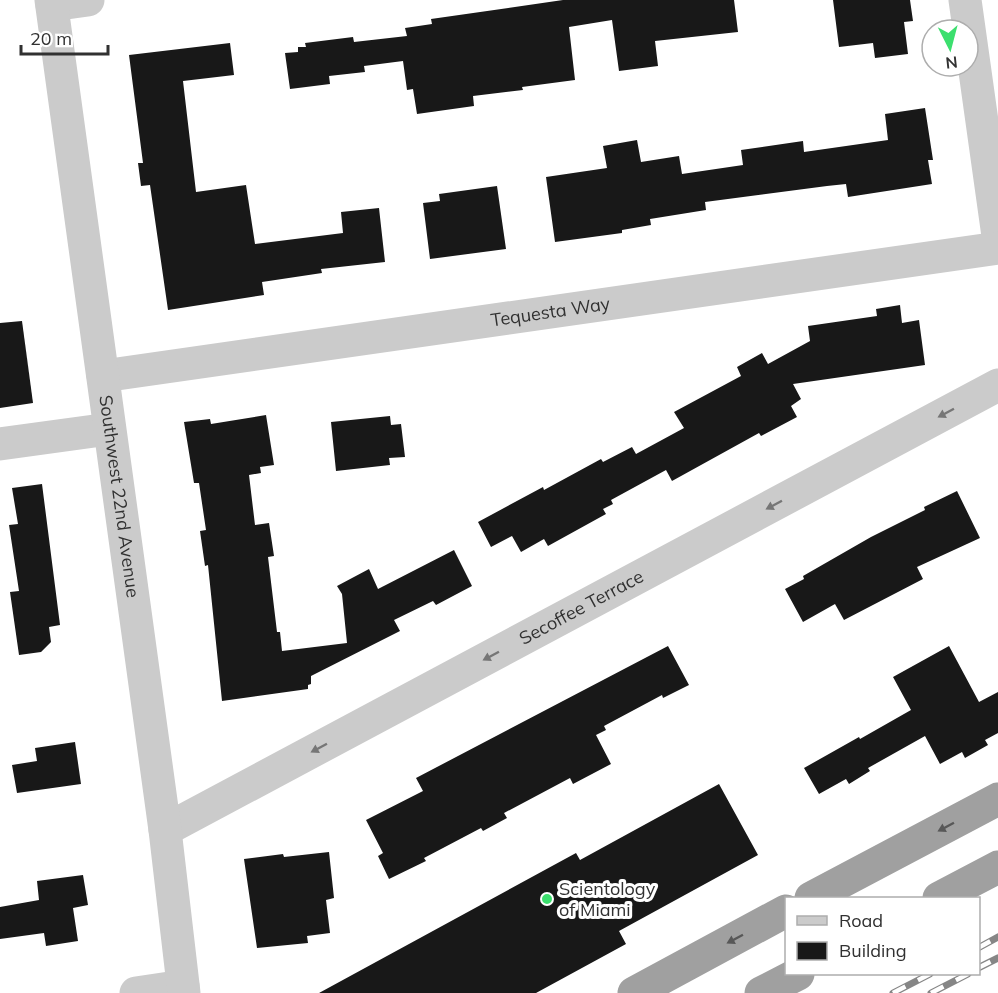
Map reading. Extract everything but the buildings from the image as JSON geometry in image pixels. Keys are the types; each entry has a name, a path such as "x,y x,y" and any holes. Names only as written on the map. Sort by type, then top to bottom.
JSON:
{"highway":[{"path":"813,897 998,799"},
{"path":"941,897 998,867"},
{"path":"634,993 785,912"},
{"path":"761,993 796,975"}],"street":[{"path":"51,3 88,0"},
{"path":"965,0 998,236"},
{"name":"Southwest 22nd Avenue","path":"51,3 165,830 184,989"},
{"name":"Tequesta Way","path":"102,375 998,248"},
{"name":"Secoffee Terrace","path":"165,830 998,385"},
{"path":"0,444 110,429"},
{"path":"136,993 184,989"}],"railway":[{"path":"980,947 998,937"},
{"path":"980,967 998,958"},
{"path":"893,993 928,975"},
{"path":"931,993 966,975"}],"place":[{"name":"Scientology of Miami","path":"547,899"}]}
